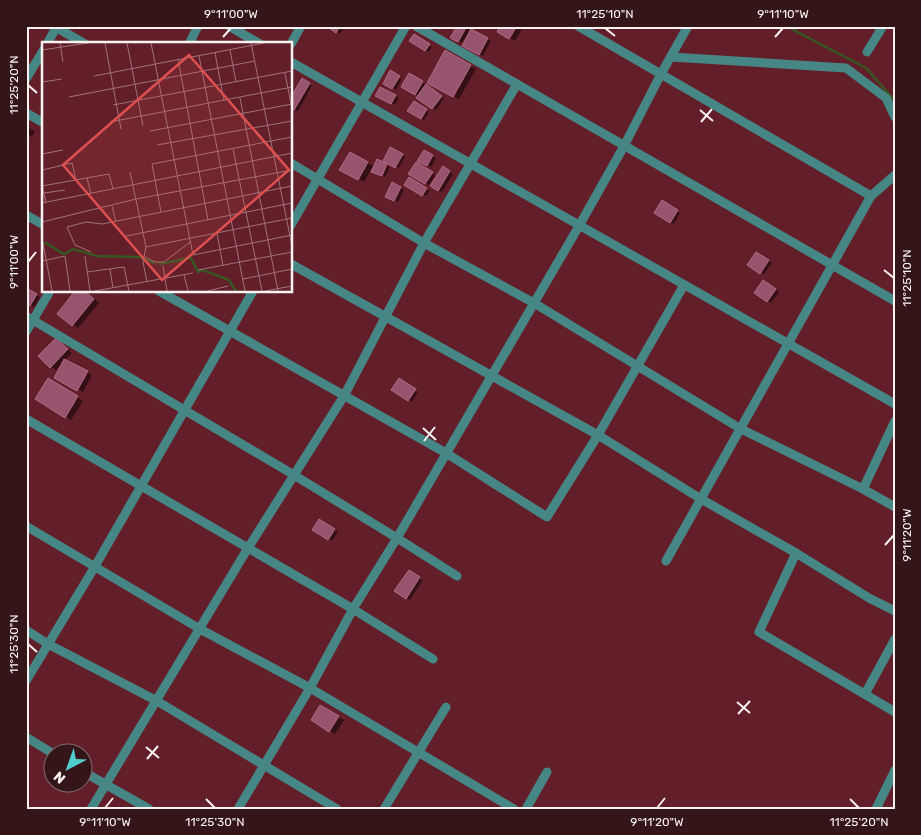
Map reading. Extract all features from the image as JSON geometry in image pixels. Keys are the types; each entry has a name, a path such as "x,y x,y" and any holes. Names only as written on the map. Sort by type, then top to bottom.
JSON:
{"street":[{"path":"190,42 198,26"},
{"path":"229,26 257,42"},
{"path":"292,42 301,26"},
{"path":"292,223 406,26"},
{"path":"416,26 895,301"},
{"path":"578,26 871,196"},
{"path":"238,809 310,688 352,609 398,538 579,226 688,26"},
{"path":"867,52 883,26"},
{"path":"48,42 56,27 82,42"},
{"path":"26,79 42,52"},
{"path":"671,56 846,68 886,98 895,117"},
{"path":"292,63 895,404"},
{"path":"91,809 248,548 344,396 424,243 517,84"},
{"path":"26,113 42,122"},
{"path":"292,164 424,243 534,303 741,429 864,489 895,508"},
{"path":"666,561 871,196 895,175"},
{"path":"26,215 42,224"},
{"path":"292,265 598,435 701,499 796,553 869,598 895,611"},
{"path":"161,292 446,453 547,517 598,435 684,285"},
{"path":"26,332 30,318 49,292"},
{"path":"26,681 94,568 252,292"},
{"path":"30,318 294,474 456,576"},
{"path":"26,419 352,609 433,659"},
{"path":"864,489 895,421"},
{"path":"26,526 94,568 200,629 310,688 514,809"},
{"path":"796,553 759,632 895,712"},
{"path":"26,630 48,644 157,701 337,809"},
{"path":"865,694 895,639"},
{"path":"384,809 446,707"},
{"path":"26,737 42,747"},
{"path":"876,809 895,770"},
{"path":"526,809 547,772"},
{"path":"92,777 149,809"}],"building":[{"path":"326,26 340,26 336,33"},
{"path":"457,26 467,26 458,42 450,38"},
{"path":"500,26 517,26 509,39 497,32"},
{"path":"471,29 488,38 479,55 462,46"},
{"path":"414,34 430,44 425,51 409,41"},
{"path":"445,50 471,65 453,97 427,83"},
{"path":"390,70 400,76 392,89 383,84"},
{"path":"409,73 423,81 415,95 401,87"},
{"path":"302,78 310,83 294,110 292,109 292,95"},
{"path":"426,84 442,96 432,109 416,98"},
{"path":"380,87 396,95 391,104 375,96"},
{"path":"414,101 427,109 421,119 407,111"},
{"path":"390,147 403,154 395,168 383,161"},
{"path":"424,150 433,155 427,166 417,161"},
{"path":"350,152 368,162 358,180 339,170"},
{"path":"377,159 387,164 382,176 371,172"},
{"path":"416,162 433,172 425,184 408,174"},
{"path":"443,166 450,171 438,191 430,186"},
{"path":"409,177 427,188 422,196 404,185"},
{"path":"392,182 401,187 394,201 385,197"},
{"path":"662,200 678,210 670,223 654,213"},
{"path":"756,252 769,260 760,274 747,265"},
{"path":"763,280 776,289 767,302 754,293"},
{"path":"26,288 37,294 30,306 26,304"},
{"path":"74,292 86,292 94,299 72,326 57,314"},
{"path":"56,338 68,349 50,368 38,356"},
{"path":"64,359 88,371 77,391 54,378"},
{"path":"48,378 78,396 65,418 35,399"},
{"path":"399,378 416,389 408,401 391,390"},
{"path":"319,519 335,529 328,540 312,530"},
{"path":"409,570 420,577 406,599 394,591"},
{"path":"320,705 339,716 329,732 311,720"}],"waterway":[{"path":"786,26 866,68 895,101"}]}
